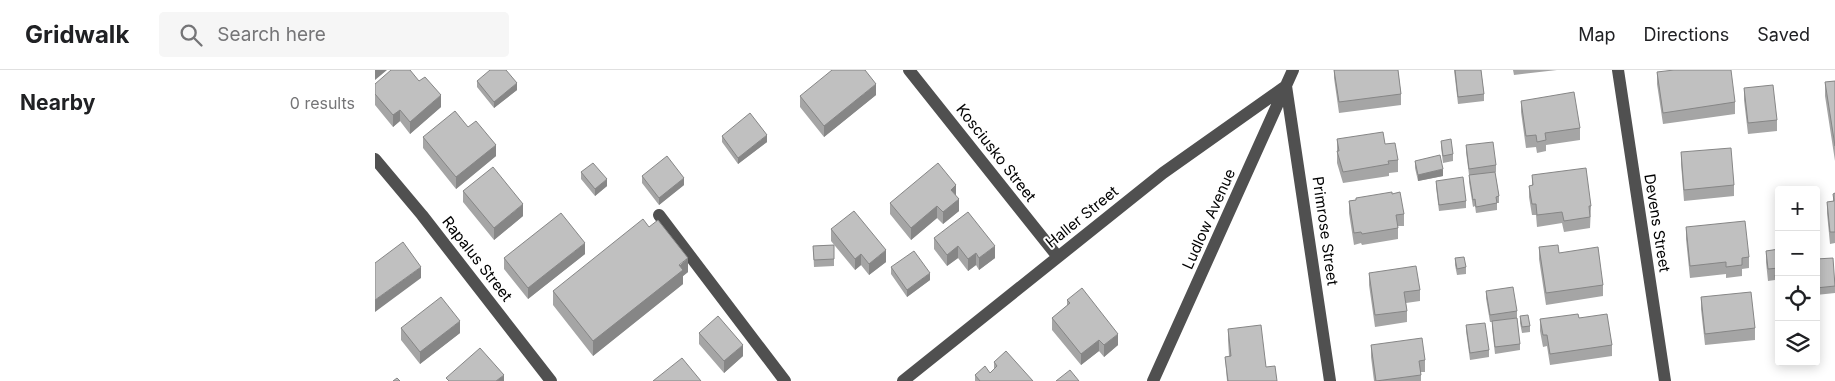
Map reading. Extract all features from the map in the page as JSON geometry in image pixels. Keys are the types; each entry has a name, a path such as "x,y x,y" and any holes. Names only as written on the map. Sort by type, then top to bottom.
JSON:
{"street":[{"name":"Kosciusko Street","path":"909,70 1058,257"},
{"name":"Ludlow Avenue","path":"1153,381 1293,70"},
{"name":"Devens Street","path":"1618,70 1665,381"},
{"name":"Haller Street","path":"903,381 1163,173 1286,86"},
{"name":"Primrose Street","path":"1286,86 1330,381"},
{"name":"Rapalus Street","path":"375,159 422,215 551,381"},
{"path":"659,215 785,381"}],"building":[{"path":"391,70 410,70 419,81 425,77 441,95 410,122 400,110 393,115 375,94 375,84"},
{"path":"490,70 506,70 517,83 494,102 477,81"},
{"path":"832,70 865,70 876,84 824,126 800,96"},
{"path":"1334,70 1398,70 1401,94 1339,102"},
{"path":"1455,70 1481,70 1484,94 1458,97"},
{"path":"1674,70 1731,70 1735,102 1663,113 1657,72"},
{"path":"1835,81 1835,146 1825,82"},
{"path":"1773,85 1777,120 1748,123 1744,88"},
{"path":"1574,92 1580,128 1545,133 1546,140 1537,142 1536,135 1526,136 1521,101"},
{"path":"455,111 468,127 476,121 496,145 456,177 423,137"},
{"path":"750,113 767,135 738,158 722,136"},
{"path":"1383,132 1385,144 1395,143 1398,160 1388,161 1389,164 1343,172 1337,151 1339,151 1337,139"},
{"path":"1451,139 1453,154 1443,156 1441,141"},
{"path":"1493,142 1496,165 1469,169 1466,145"},
{"path":"1731,148 1734,185 1684,190 1681,152"},
{"path":"1440,155 1443,169 1418,175 1415,161"},
{"path":"667,156 684,178 659,198 642,176"},
{"path":"593,163 607,179 595,189 581,172"},
{"path":"938,163 956,185 951,190 959,199 943,212 937,206 911,228 890,203"},
{"path":"493,167 523,204 494,228 463,191"},
{"path":"1586,168 1591,206 1589,206 1590,217 1564,221 1562,212 1537,215 1536,204 1532,204 1529,186 1533,185 1532,175"},
{"path":"1495,172 1499,196 1496,197 1497,203 1476,207 1469,175"},
{"path":"1463,177 1466,201 1439,205 1436,181"},
{"path":"1392,192 1392,194 1400,192 1404,214 1396,215 1398,228 1362,234 1361,232 1354,233 1349,201 1356,200 1356,198"},
{"path":"1835,193 1835,232 1830,232 1827,202 1834,201 1833,194"},
{"path":"854,211 886,250 869,264 861,254 855,259 831,229"},
{"path":"968,212 995,246 979,258 976,253 968,259 958,246 947,255 934,238"},
{"path":"561,213 585,243 528,288 504,258"},
{"path":"643,219 649,227 658,220 688,258 679,265 683,270 593,341 553,291"},
{"path":"1745,221 1749,257 1742,258 1742,265 1726,267 1726,262 1690,266 1686,227"},
{"path":"403,242 421,267 375,300 375,263"},
{"path":"834,245 834,259 814,260 813,246"},
{"path":"1558,245 1559,253 1598,247 1603,285 1546,293 1539,247"},
{"path":"1775,250 1775,268 1768,269 1766,251"},
{"path":"914,251 930,273 907,290 891,267"},
{"path":"1464,257 1466,267 1457,269 1455,258"},
{"path":"1833,258 1835,286 1820,288 1820,259"},
{"path":"1416,266 1420,290 1404,292 1407,311 1375,315 1369,273"},
{"path":"1513,287 1517,311 1490,315 1486,291"},
{"path":"1082,288 1118,334 1104,345 1099,340 1081,354 1052,318 1070,303 1067,300"},
{"path":"1751,292 1755,328 1705,334 1701,297"},
{"path":"441,297 460,321 420,352 401,328"},
{"path":"1578,314 1579,318 1607,314 1612,345 1550,354 1547,335 1543,335 1540,319"},
{"path":"1528,315 1530,326 1522,327 1520,316"},
{"path":"718,316 743,345 724,361 699,333"},
{"path":"1517,318 1520,344 1495,347 1492,321"},
{"path":"1485,323 1489,350 1470,353 1466,325"},
{"path":"1261,325 1266,367 1275,366 1277,381 1228,381 1225,357 1231,356 1228,329"},
{"path":"1422,338 1425,360 1419,361 1421,375 1376,381 1371,345"},
{"path":"480,348 504,375 496,381 449,381 446,378"},
{"path":"1006,351 1033,381 980,381 975,375 985,366 990,373 997,366 994,362"},
{"path":"682,358 701,381 653,381"},
{"path":"1070,370 1079,381 1056,381"}]}
